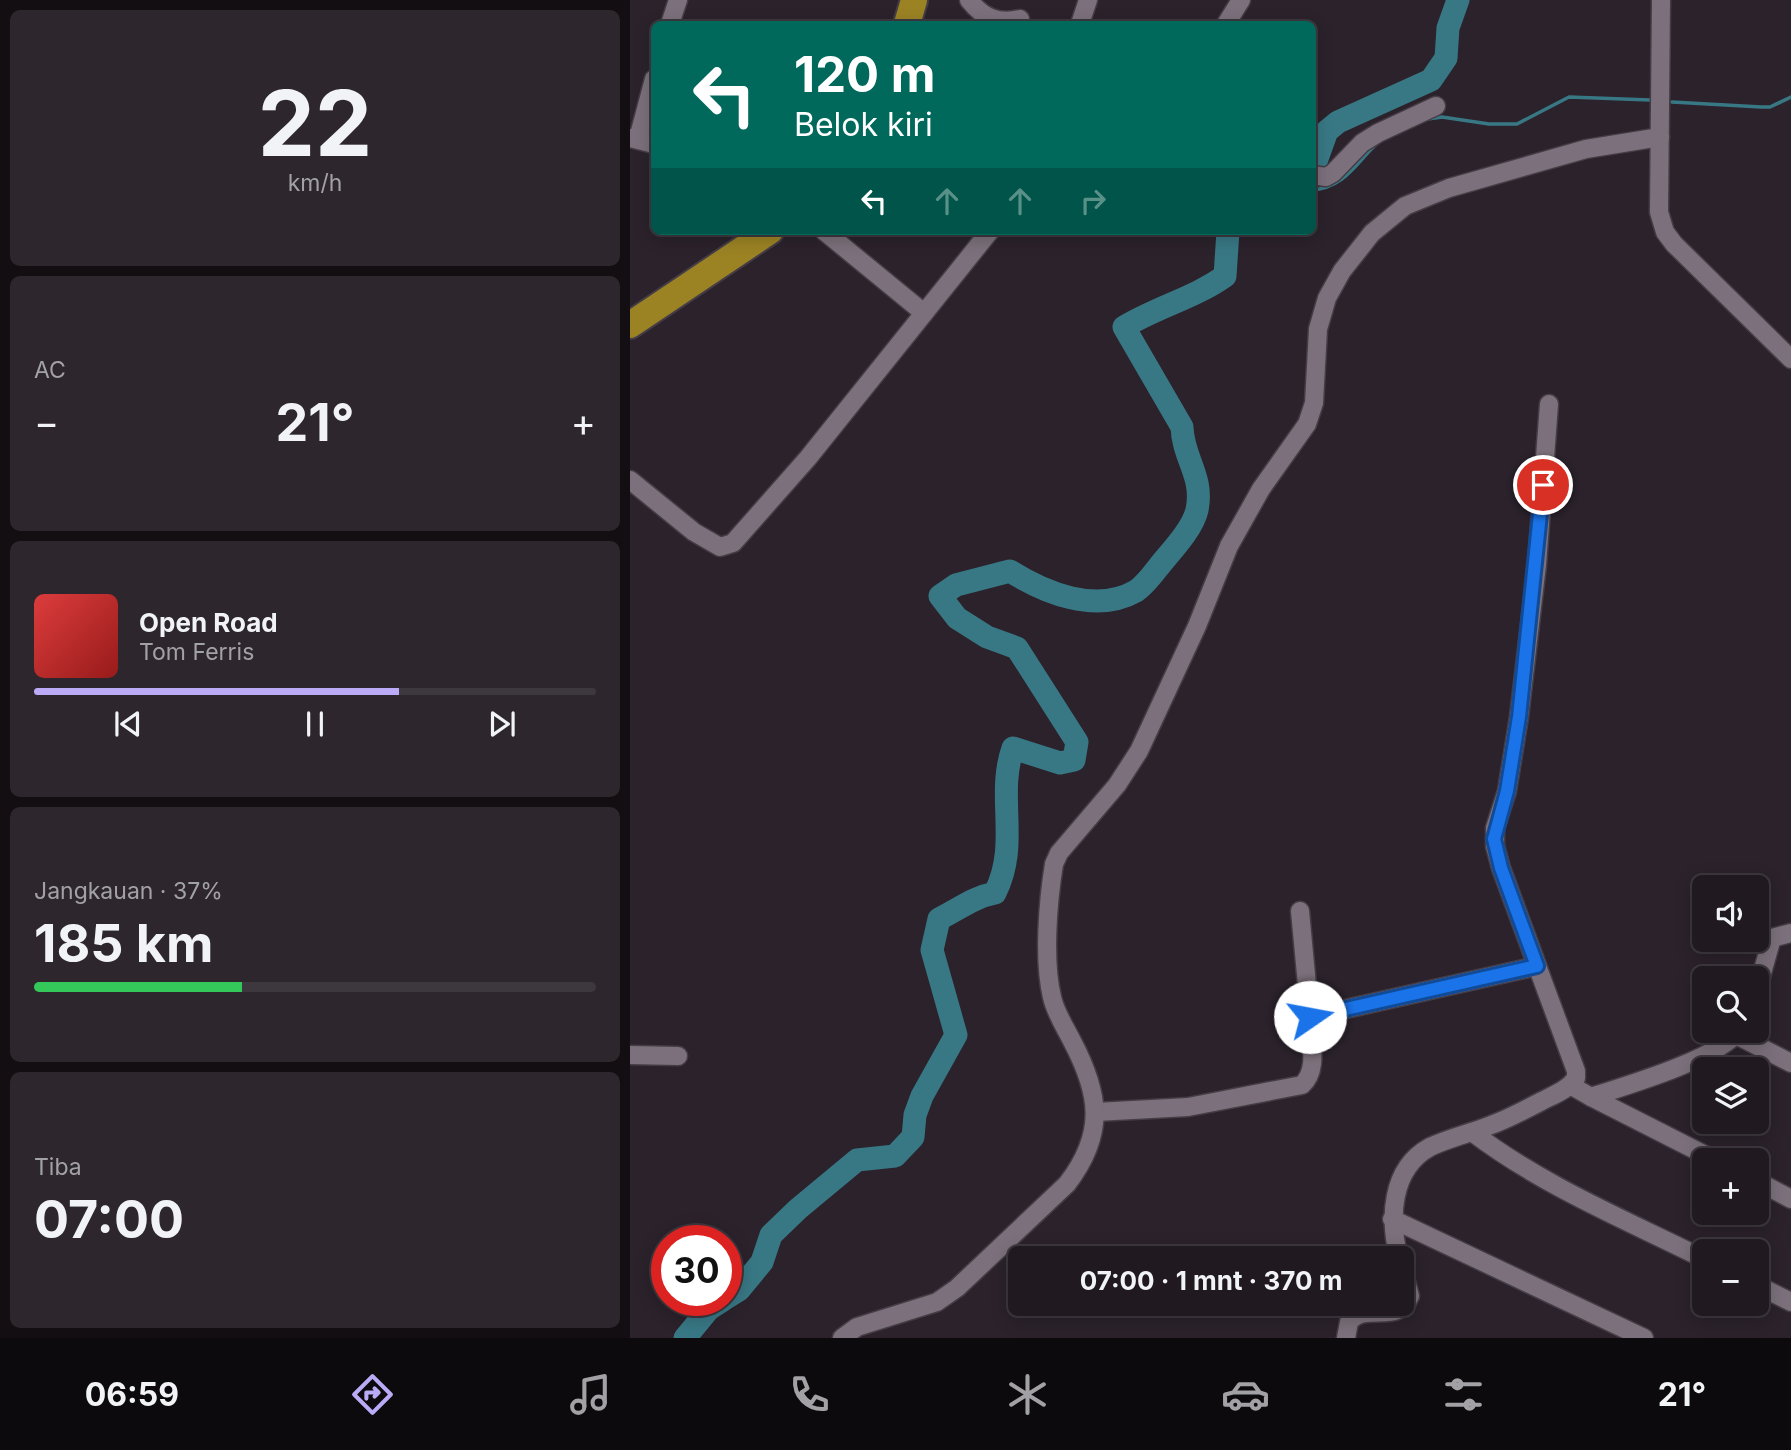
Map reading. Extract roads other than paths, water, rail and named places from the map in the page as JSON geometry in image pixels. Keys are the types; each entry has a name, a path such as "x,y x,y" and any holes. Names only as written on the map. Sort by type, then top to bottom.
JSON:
{"highway":[{"path":"908,21 914,0"},
{"path":"630,325 764,235"}],"street":[{"path":"671,21 678,0"},
{"path":"969,0 984,15 996,21 1020,19"},
{"path":"1081,21 1088,0"},
{"path":"1228,21 1241,0"},
{"path":"1661,0 1659,212 1665,232 1791,359"},
{"path":"641,140 651,93"},
{"path":"1316,176 1326,177 1333,173 1362,144 1378,133 1436,106"},
{"path":"842,1338 857,1327 923,1308 957,1288 1067,1184 1081,1164 1096,1112 1094,1091 1087,1069 1052,999 1049,960 1054,864 1059,853 1117,785 1139,751 1197,626 1229,546 1261,489 1307,424 1314,403 1318,329 1327,298 1342,271 1372,233 1405,206 1422,198 1487,176 1551,161 1586,149 1660,137"},
{"path":"829,235 924,313"},
{"path":"630,480 694,532 720,547 733,543 808,457 987,235"},
{"path":"1397,1246 1392,1219 1399,1186 1417,1156 1431,1147 1472,1132 1570,1085 1576,1072 1501,868 1494,839 1507,791 1521,703 1537,565 1549,404"},
{"path":"1096,1112 1188,1107 1302,1085 1310,1079 1313,1069 1310,1017 1300,911"},
{"path":"1764,966 1772,938 1791,933"},
{"path":"1310,1017 1537,966"},
{"path":"1591,1097 1657,1075 1727,1043"},
{"path":"1756,1043 1791,1063"},
{"path":"630,1055 678,1056"},
{"path":"1570,1085 1692,1148"},
{"path":"1472,1132 1504,1156 1565,1191 1692,1253"},
{"path":"1769,1187 1791,1199"},
{"path":"1392,1219 1644,1338"},
{"path":"1769,1291 1791,1302"},
{"path":"1346,1338 1349,1322 1356,1316"}],"waterway":[{"path":"1316,162 1327,131 1338,122 1431,80 1446,58 1448,28 1458,0"},
{"path":"1428,119 1442,117 1489,124 1517,124 1569,97 1650,100"},
{"path":"1672,102 1770,107 1791,97"},
{"path":"1316,189 1342,179 1380,141"},
{"path":"742,1286 762,1262 771,1235 798,1209 857,1160 895,1156 913,1137 915,1115 922,1096 956,1035 932,950 939,919 973,900 995,893 1006,856 1008,766 1013,748 1060,763 1074,760 1077,742 1017,648 987,637 957,618 940,596 956,585 1010,571 1039,587 1071,598 1088,601 1121,598 1144,584 1179,542 1197,510 1196,477 1182,427 1124,327 1225,276 1228,235"},
{"path":"685,1338 703,1316"}]}
